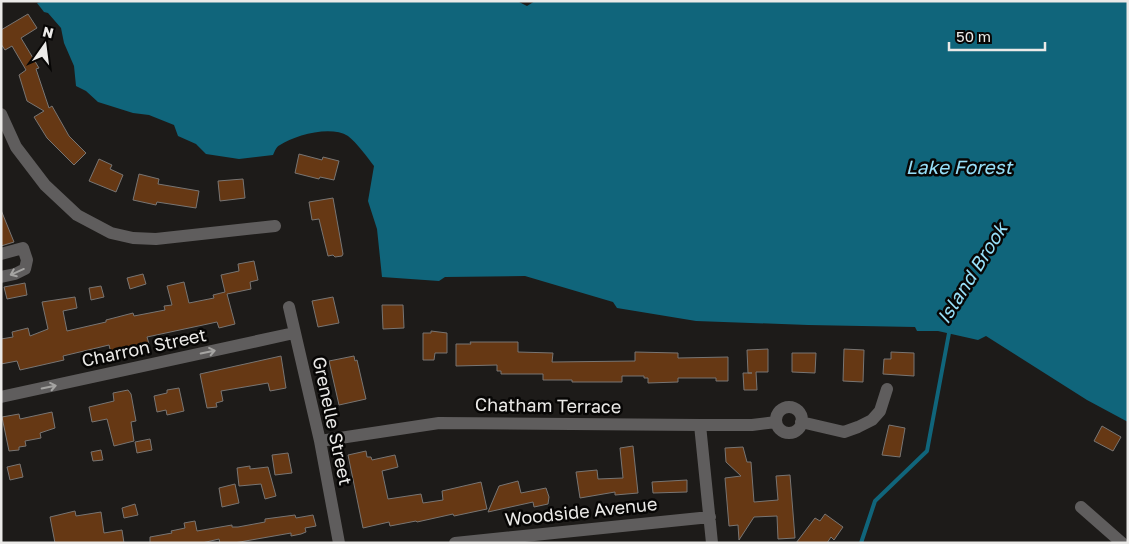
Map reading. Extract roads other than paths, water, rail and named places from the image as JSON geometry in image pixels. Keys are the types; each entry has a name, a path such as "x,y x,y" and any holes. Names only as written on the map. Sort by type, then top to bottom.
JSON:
{"street":[{"path":"1,114 16,147 45,185 77,215 111,233 134,238 156,239 275,226"},
{"path":"1,254 23,248 27,260 25,269 15,274 1,277"},
{"name":"Grenelle Street","path":"289,308 320,441 339,543"},
{"name":"Charron Street","path":"1,397 294,333"},
{"path":"776,422 779,412 787,407 794,408 799,412 801,422 844,432 872,420 880,411 887,389"},
{"name":"Chatham Terrace","path":"320,441 439,423 752,425 776,422 781,429 789,432 797,430 801,422"},
{"path":"700,425 712,543"},
{"path":"1081,507 1122,543"},
{"name":"Woodside Avenue","path":"455,543 549,538 710,517"}],"water":[{"name":"Lake Forest","path":"44,1 517,1 527,6 535,1 1128,1 1128,422 1087,400 986,336 978,340 938,331 917,331 915,327 696,321 617,308 613,302 525,276 445,277 439,281 382,277 377,229 368,201 374,166 348,136 332,131 304,135 279,146 273,155 239,159 206,154 196,144 178,136 174,125 149,115 133,113 98,102 86,91 76,86 74,66 64,43 61,28 37,3"}],"waterway":[{"name":"Island Brook","path":"861,543 875,501 927,451 949,333 952,329"}]}
